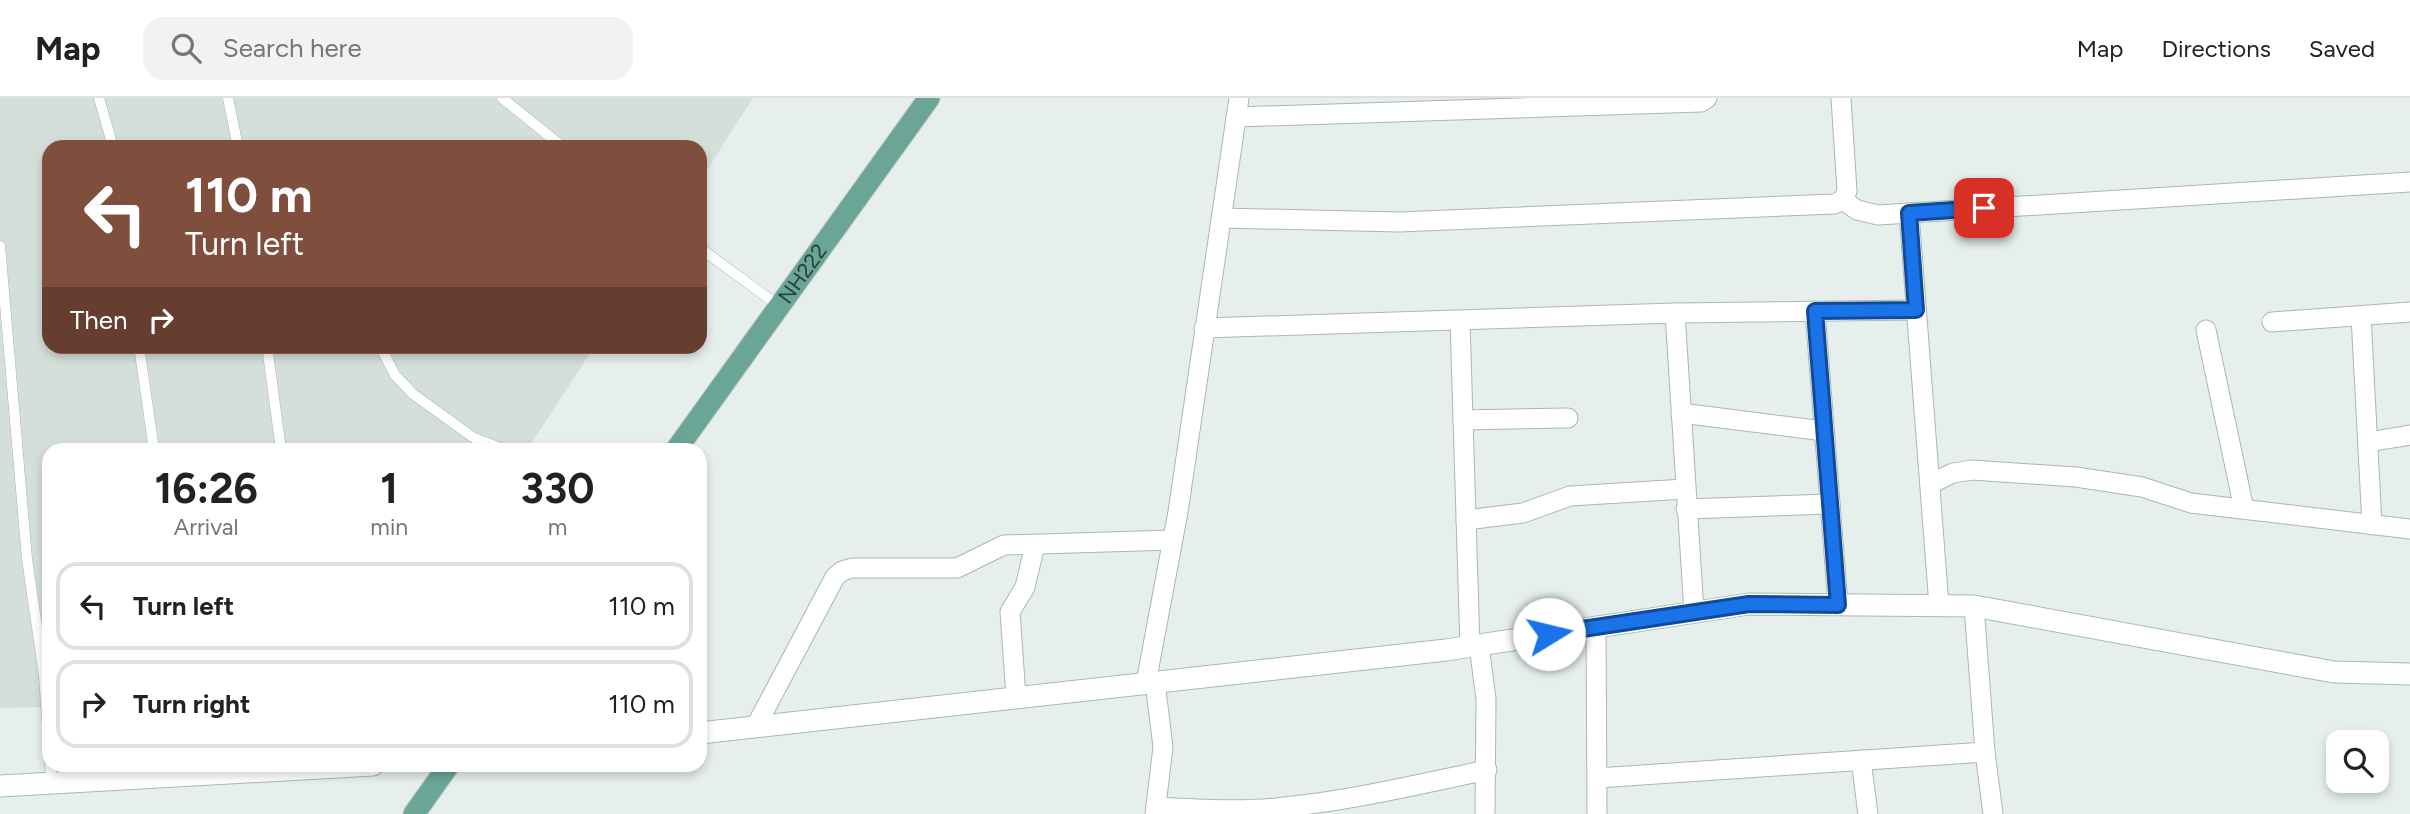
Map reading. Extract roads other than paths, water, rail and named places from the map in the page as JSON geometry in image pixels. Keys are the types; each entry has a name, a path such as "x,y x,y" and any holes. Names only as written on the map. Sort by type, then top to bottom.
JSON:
{"main road":[{"name":"NH222","path":"681,443 929,98"},
{"path":"414,814 444,772"}],"street":[{"path":"1487,770 1371,794 1285,807 1155,811 1163,747 1150,683 1238,107 1701,102 1707,98"},
{"path":"1221,218 1399,222 1834,204 1843,200 1847,191 1841,98"},
{"path":"1843,200 1867,214 1909,213 2410,182"},
{"path":"1909,213 1939,606"},
{"path":"1205,328 1675,313 1916,310"},
{"path":"1815,311 1838,605"},
{"path":"2272,322 2410,312"},
{"path":"1675,313 1694,612"},
{"path":"2361,316 2372,525"},
{"path":"1460,321 1466,520 1474,646 1486,699 1485,814"},
{"path":"2206,330 2244,509"},
{"path":"1681,412 1824,431"},
{"path":"1463,420 1568,418"},
{"path":"2368,442 2410,435"},
{"path":"1930,484 1953,473 1972,470 2076,477 2142,487 2191,503 2410,529"},
{"path":"1466,520 1523,513 1570,496 1830,504"},
{"path":"755,726 835,577 842,571 852,568 957,568 1004,545 1172,540"},
{"path":"1016,698 1010,612 1025,587 1035,545"},
{"path":"707,732 1474,646 1749,604 1974,606 2334,672 2410,674"},
{"path":"1974,606 1985,752 1993,814"},
{"path":"1596,627 1597,814"},
{"path":"1597,778 1985,752"},
{"path":"1861,760 1868,814"},
{"path":"0,786 51,774 118,772"},
{"path":"1371,794 1372,814"}],"lane":[{"path":"99,98 111,140"},
{"path":"229,98 237,140"},
{"path":"502,98 554,140"},
{"path":"0,246 27,559 42,661"},
{"path":"707,253 779,306"},
{"path":"140,354 152,443"},
{"path":"268,354 280,443"},
{"path":"384,354 395,375 413,394 474,438 487,443"}]}
